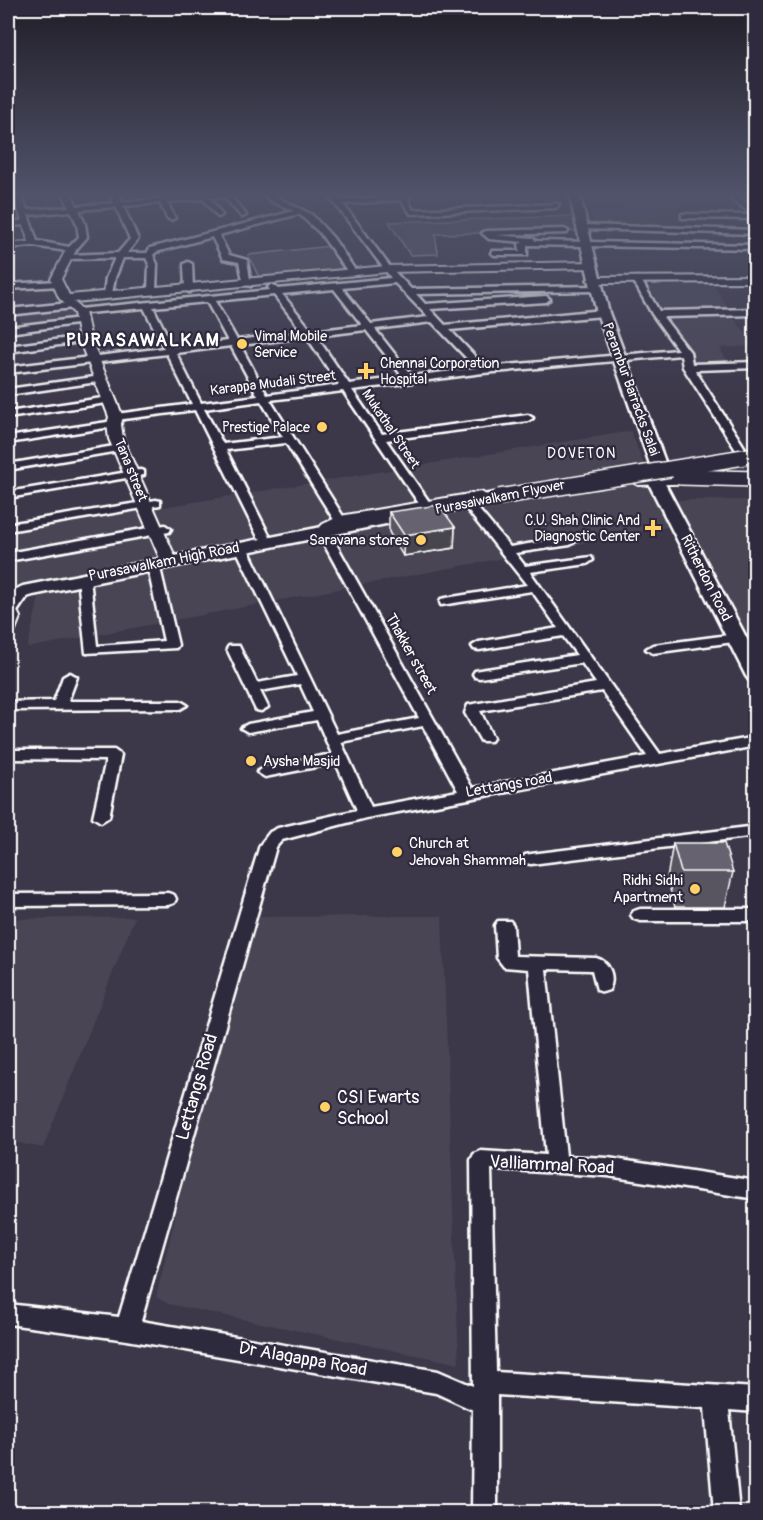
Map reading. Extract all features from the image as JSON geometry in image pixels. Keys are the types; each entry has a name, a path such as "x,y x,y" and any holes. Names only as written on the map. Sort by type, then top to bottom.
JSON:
{"main road":[{"name":"Perambur Barracks Salai","path":"592,265 603,312 658,473"},
{"name":"Purasaiwalkam Flyover","path":"337,527 752,454"},
{"name":"Ritherdon Road","path":"658,473 662,497 685,536 756,676"},
{"name":"Purasaiwalkam Flyover","path":"623,477 756,478"},
{"name":"Purasawalkam High Road","path":"8,618 20,593 264,537 337,527"},
{"name":"Purasawalkam High Road","path":"8,588 241,547 337,527"}],"street":[{"path":"57,282 65,264"},
{"path":"108,294 110,275 115,264"},
{"path":"152,291 153,264"},
{"path":"188,264 189,289"},
{"path":"244,264 248,284"},
{"path":"346,264 353,273"},
{"path":"383,264 483,370"},
{"path":"8,330 74,310 108,294 248,284 387,269 592,265"},
{"path":"407,292 595,284 637,280 756,279"},
{"path":"8,280 57,282"},
{"path":"8,312 148,307 397,280"},
{"path":"337,527 348,532 752,454 688,367 685,352 656,314 637,280"},
{"path":"8,287 57,282"},
{"name":"Tana street","path":"57,282 74,310 109,400 117,431 161,530 166,559"},
{"name":"Mukathal Street","path":"268,282 309,333 382,437 426,506"},
{"path":"336,286 410,380"},
{"path":"424,307 546,299"},
{"name":"Thakker street","path":"210,300 264,398 291,439 337,527 428,721 467,793"},
{"path":"148,307 264,537"},
{"path":"443,328 603,312"},
{"path":"656,314 756,312"},
{"path":"8,370 93,358 434,319"},
{"path":"8,349 85,339"},
{"name":"Karappa Mudali Street","path":"117,431 198,406 483,370 685,352"},
{"path":"688,367 756,364"},
{"path":"8,392 101,379"},
{"path":"8,415 109,400"},
{"path":"382,437 528,418"},
{"path":"8,440 117,431"},
{"path":"8,466 117,431"},
{"path":"220,448 291,439"},
{"path":"686,468 719,476"},
{"path":"337,527 426,506 658,473 756,478"},
{"path":"8,495 135,474"},
{"path":"8,528 150,504"},
{"path":"471,507 535,587 657,760"},
{"path":"8,556 161,530"},
{"path":"506,551 570,541"},
{"path":"241,547 366,813"},
{"path":"84,578 91,650 171,645 166,559"},
{"path":"521,570 587,560"},
{"path":"446,602 535,587"},
{"path":"479,646 567,631"},
{"path":"653,649 736,638"},
{"path":"234,649 261,707"},
{"path":"480,674 586,658"},
{"path":"60,705 70,677"},
{"path":"251,688 305,679"},
{"path":"486,738 472,713 473,708 606,686"},
{"path":"8,706 180,705"},
{"path":"248,728 321,715"},
{"path":"333,739 428,721"},
{"name":"Lettangs road","path":"268,845 276,836 284,832 366,813 756,741"},
{"path":"8,755 114,754 101,817"},
{"path":"265,772 341,757"},
{"path":"531,859 756,831"},
{"name":"Lettangs Road","path":"127,1329 268,845"},
{"path":"8,900 168,899"},
{"path":"640,915 756,915"},
{"path":"504,925 507,960 513,963 598,964 603,985"},
{"path":"537,964 557,1164"},
{"name":"Valliammal Road","path":"485,1393 481,1161 608,1167 756,1190"},
{"name":"Dr Alagappa Road","path":"8,1314 127,1329 438,1382 485,1393"},
{"path":"484,1512 485,1393 716,1397 756,1400"},
{"path":"716,1397 728,1512"}],"shaded area":[{"path":"252,264 344,264 351,273 261,281"},
{"path":"713,284 730,311 658,313 642,286"},
{"path":"70,307 74,318 21,324 19,312"},
{"path":"731,315 755,346 720,348 728,363 698,364 667,316"},
{"path":"631,431 668,527 27,648 42,585 8,588 8,532"},
{"path":"744,485 755,486 755,639 747,637 675,500 748,500"},
{"name":"CSI Ewarts School","path":"442,916 459,1364 168,1304 156,1297 247,917"},
{"path":"135,917 43,1148 8,1141 8,919"}],"building":[{"path":"439,505 455,527 404,535 389,512"},
{"path":"673,843 724,843 733,872 681,872"}],"place":[{"name":"Vimal Mobile Service","path":"242,344"},
{"name":"Chennai Corporation Hospital","path":"366,371"},
{"name":"Prestige Palace","path":"322,427"},
{"name":"C.U. Shah Clinic And Diagnostic Center","path":"653,528"},
{"name":"Saravana stores","path":"421,540"},
{"name":"Aysha Masjid","path":"251,761"},
{"name":"Church at Jehovah Shammah","path":"397,852"},
{"name":"Ridhi Sidhi Apartment","path":"695,889"},
{"name":"CSI Ewarts School","path":"325,1107"}],"district":[{"name":"PURASAWALKAM","path":"143,340"},
{"name":"DOVETON","path":"582,453"}]}
